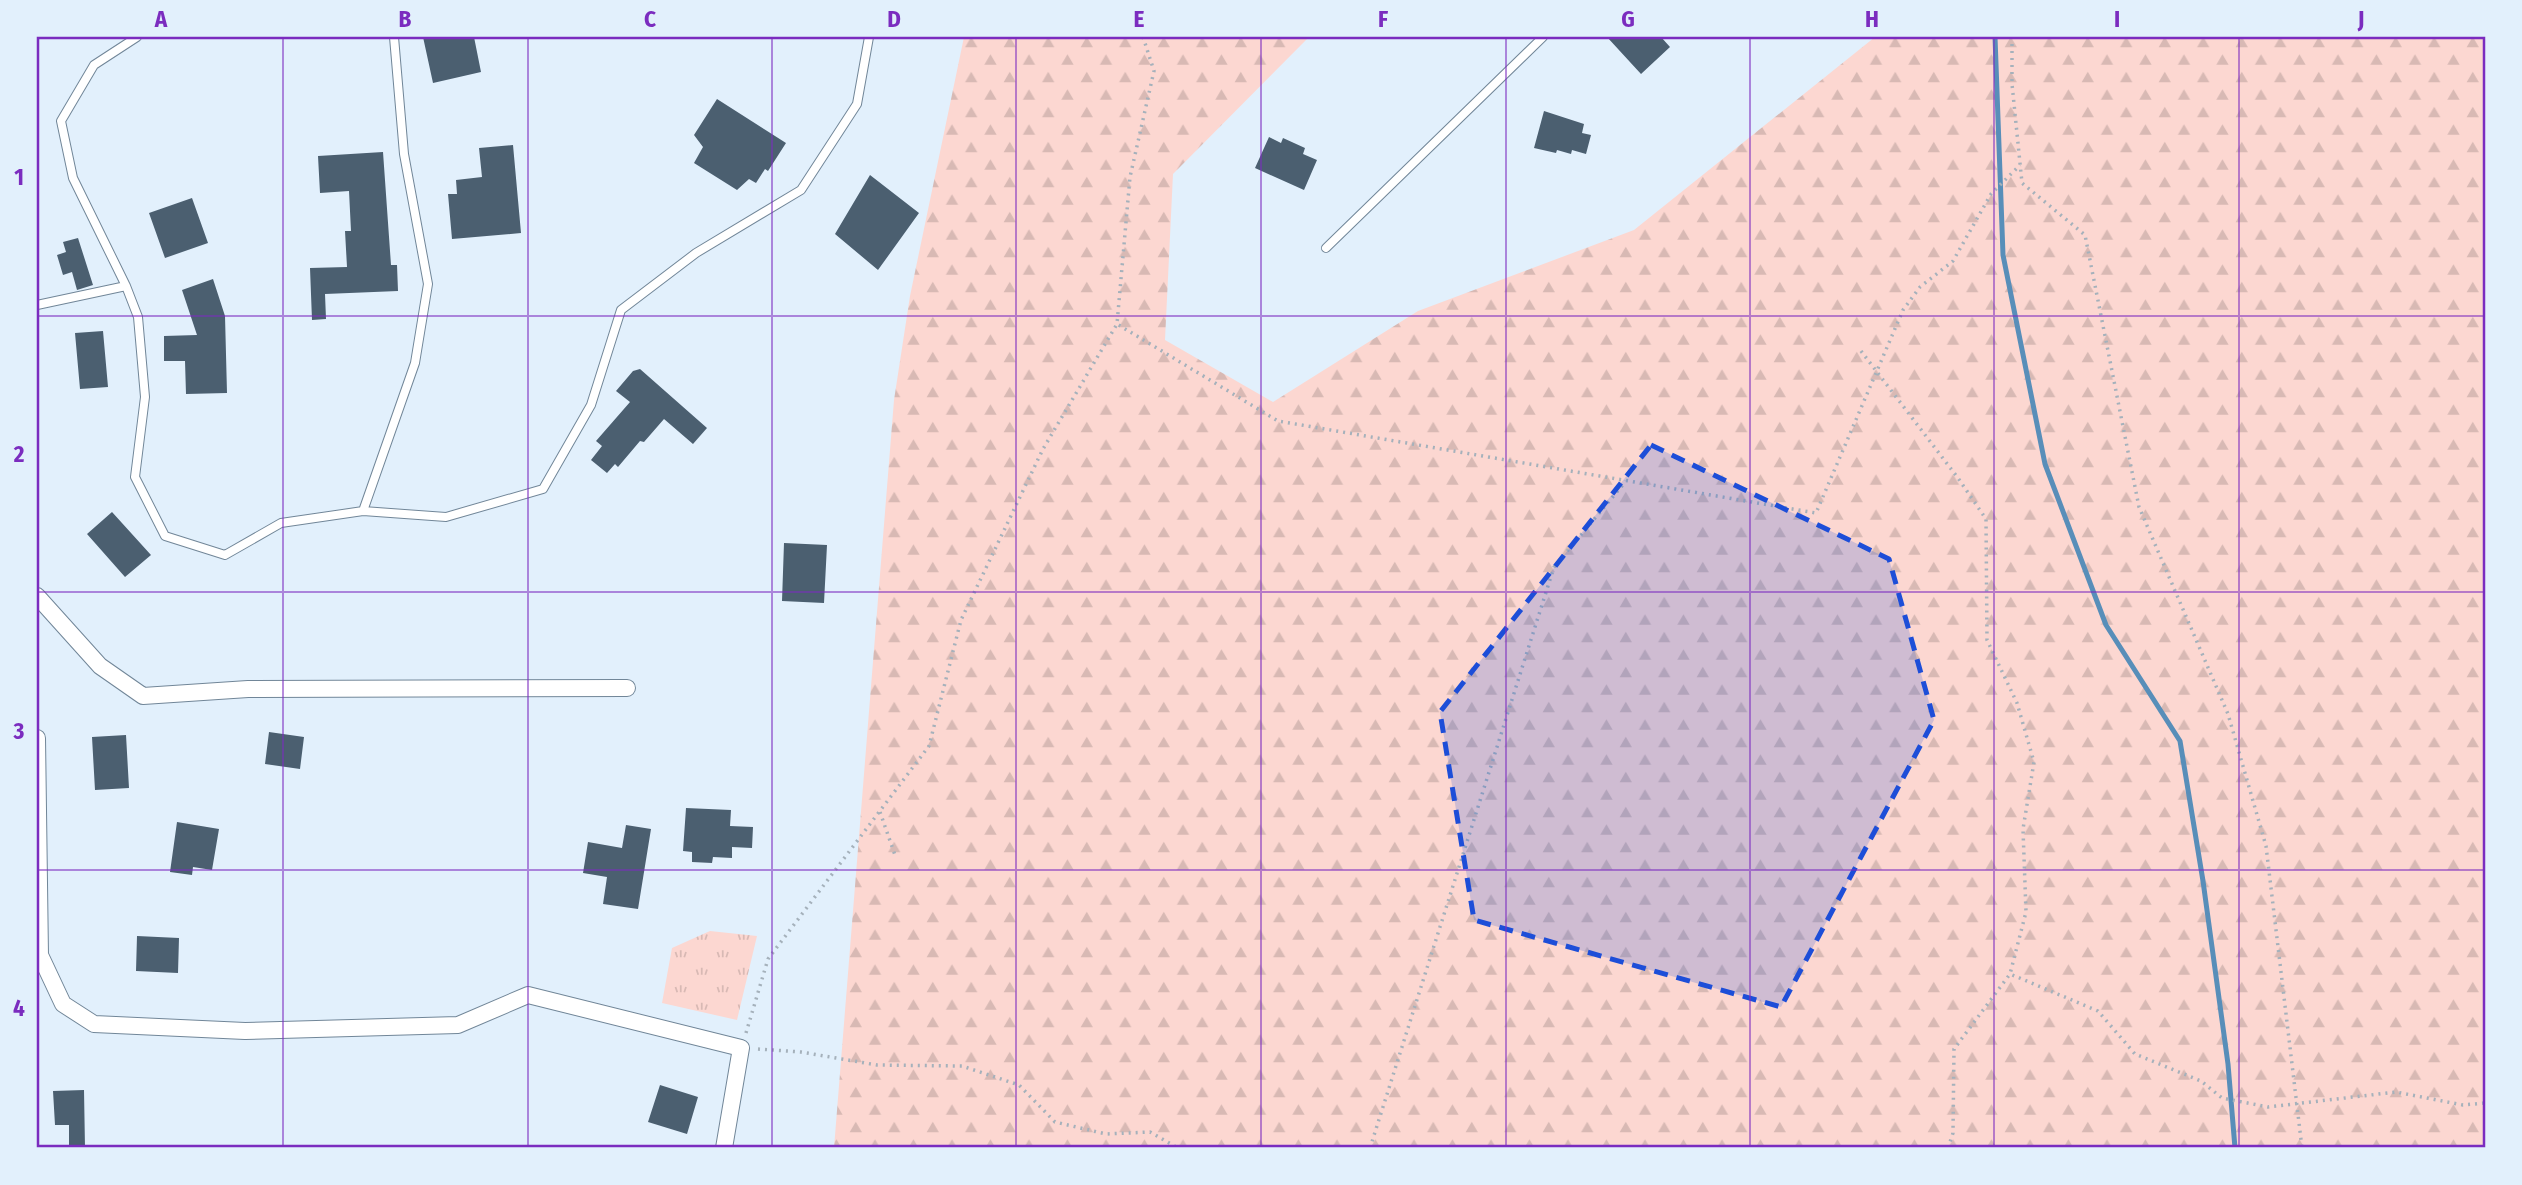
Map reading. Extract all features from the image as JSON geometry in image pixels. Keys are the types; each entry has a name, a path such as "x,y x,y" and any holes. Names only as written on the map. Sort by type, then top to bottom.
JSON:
{"street":[{"path":"37,596 100,666 143,696 248,689 627,688"},
{"path":"37,738 38,958 63,1004 94,1024 245,1031 457,1025 528,995 741,1048 724,1148"}],"lane":[{"path":"137,37 94,65 61,121 73,178 126,286 138,317 145,397 135,477 165,537 225,555 281,523 363,511 446,517 543,489 591,405 621,310 696,253 801,190 857,104 869,37"},
{"path":"363,511 415,363 428,284 404,154 394,37"},
{"path":"1326,248 1542,37"},
{"path":"37,305 126,286"}],"path":[{"path":"1143,37 1154,71 1130,177 1116,324 1043,449 961,620 929,746 768,959 741,1048 801,1052 877,1065 962,1066 1019,1085 1055,1122 1106,1134 1150,1132 1178,1148"},
{"path":"2012,37 2012,84 2021,183 2085,235 2139,507 2228,714 2266,846 2302,1148"},
{"path":"1116,324 1278,421 1816,513 1903,310 1920,287 1953,261 1991,194 2020,165"},
{"path":"1861,351 1986,519 1987,640 2017,703 2034,762 2023,829 2026,912 2010,974 1954,1049 1953,1133 1948,1148"},
{"path":"1370,1148 1554,567 1626,481"},
{"path":"880,812 896,858"},
{"path":"2010,974 2098,1011 2135,1054 2201,1080 2222,1098 2268,1107 2396,1092 2463,1105 2485,1103"}],"highlighted area":[{"path":"1651,445 1889,559 1934,720 1781,1007 1474,920 1440,712"}],"green space":[{"path":"964,37 1309,37 1173,174 1165,340 1273,402 1418,311 1634,230 1875,37 2485,37 2485,1148 834,1148 894,400 910,296"},
{"path":"710,931 757,936 737,1020 662,1003 672,948"}],"building":[{"path":"423,37 474,37 481,72 433,83"},
{"path":"1607,37 1661,37 1670,47 1641,74"},
{"path":"717,99 786,143 768,171 765,169 756,183 749,179 737,190 694,163 703,147 694,135"},
{"path":"1544,111 1584,124 1582,133 1591,135 1586,154 1572,150 1571,154 1557,150 1556,153 1534,148"},
{"path":"1269,137 1281,143 1283,138 1305,148 1303,154 1317,160 1304,190 1255,168"},
{"path":"513,145 521,233 452,239 448,194 457,194 456,180 482,177 479,148"},
{"path":"383,152 391,265 397,265 398,291 325,294 326,319 312,320 310,268 347,267 345,231 351,231 349,191 320,193 318,156"},
{"path":"870,175 919,213 878,270 835,234"},
{"path":"192,198 208,243 165,258 149,213"},
{"path":"78,238 93,285 77,290 72,272 63,275 57,255 66,252 63,242"},
{"path":"213,279 225,316 227,393 186,394 185,361 164,361 164,336 197,335 182,290"},
{"path":"103,331 108,387 80,389 75,333"},
{"path":"640,369 707,428 693,444 664,419 644,442 640,441 618,467 615,464 607,473 591,460 602,446 596,441 630,402 616,391 633,371"},
{"path":"112,512 151,555 125,577 87,534"},
{"path":"784,543 827,545 824,603 782,601"},
{"path":"269,732 304,737 300,769 265,764"},
{"path":"126,735 129,788 95,790 92,737"},
{"path":"686,808 731,810 730,826 753,827 752,848 732,847 732,858 713,857 712,863 692,862 692,852 683,851"},
{"path":"177,822 219,829 212,870 193,867 192,875 170,872"},
{"path":"626,825 651,829 638,909 603,904 607,877 583,873 588,842 622,848"},
{"path":"137,936 179,938 178,973 136,971"},
{"path":"660,1085 698,1097 687,1134 648,1122"},
{"path":"84,1090 85,1148 69,1148 69,1125 55,1125 53,1091"}],"waterway":[{"path":"1995,37 2003,255 2045,464 2106,625 2180,741 2203,881 2228,1064 2235,1148"}]}
